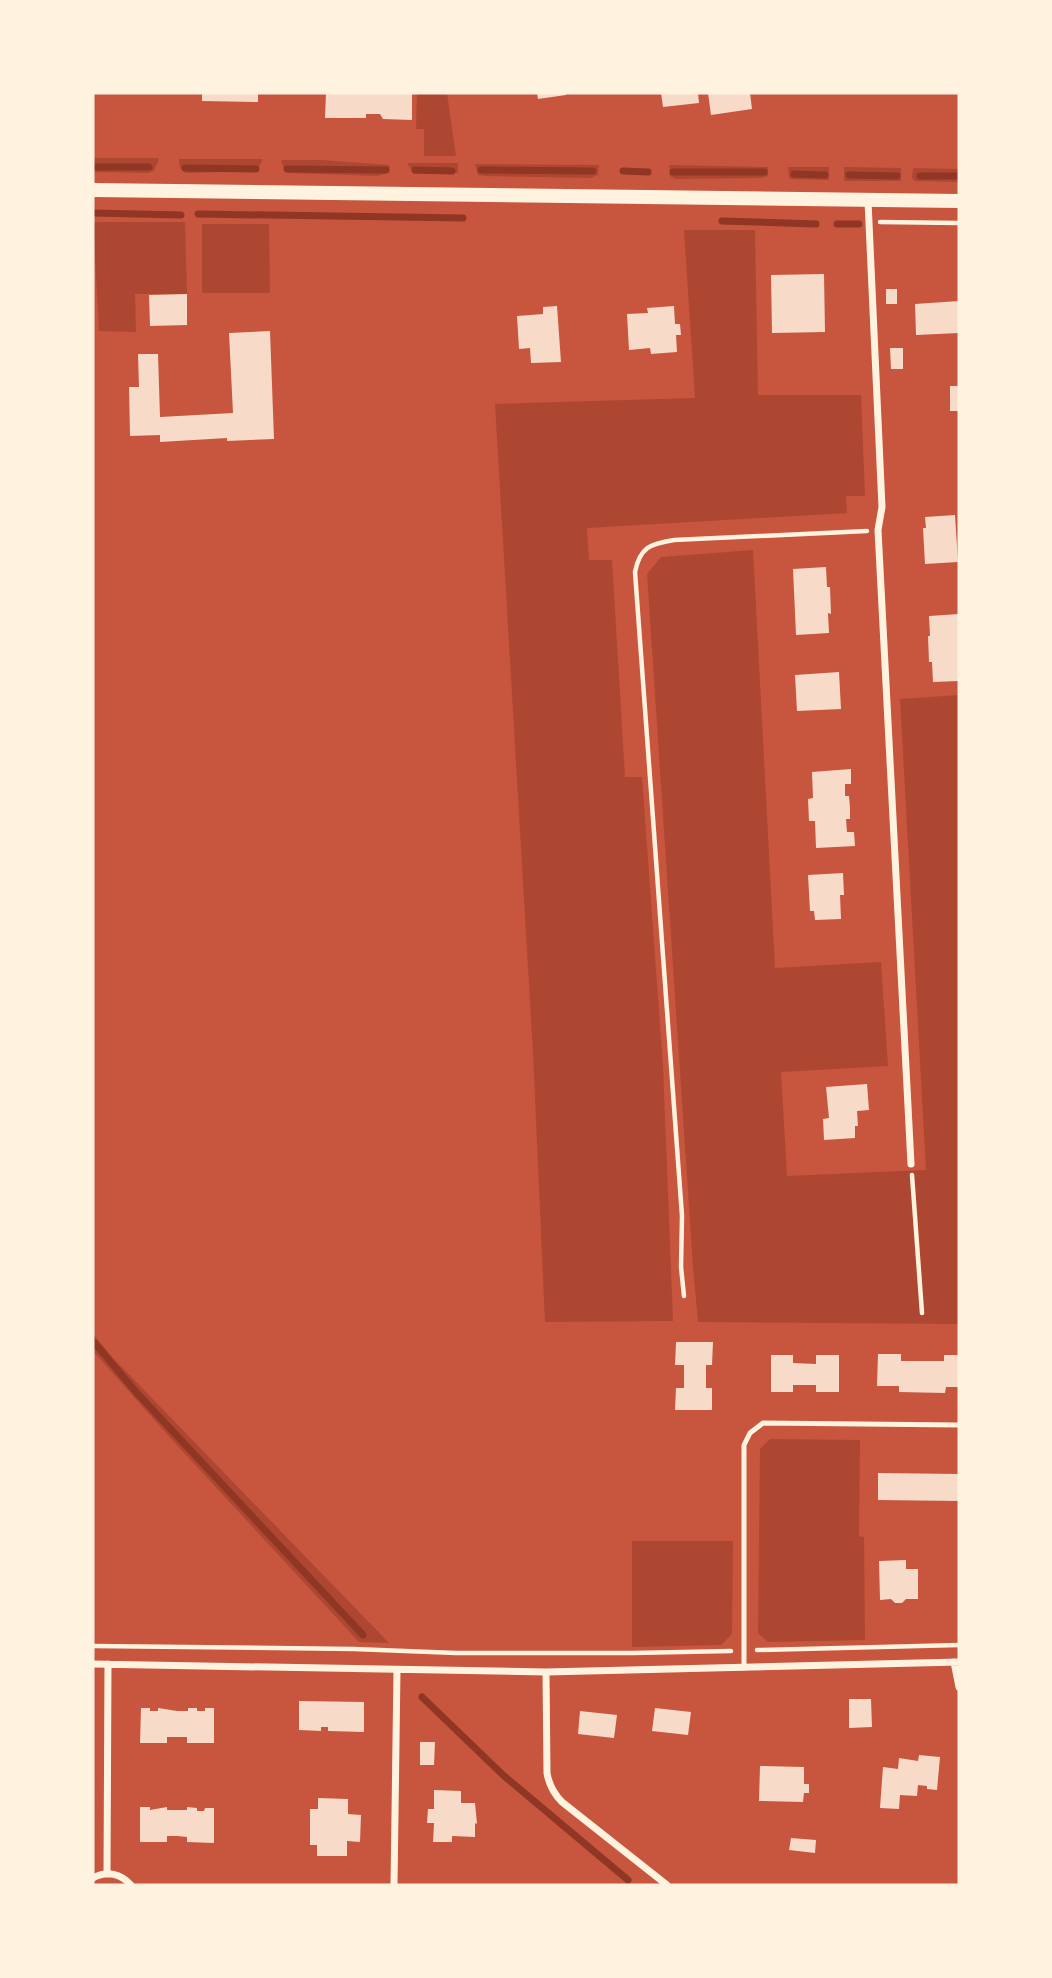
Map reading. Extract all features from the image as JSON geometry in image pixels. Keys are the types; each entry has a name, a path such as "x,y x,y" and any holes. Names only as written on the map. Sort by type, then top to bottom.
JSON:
{"main road":[{"path":"93,190 959,201"}],"street":[{"path":"868,200 882,507 878,530 911,1164"},
{"path":"93,1664 546,1672 957,1662 959,1686"},
{"path":"107,1874 108,1664"},
{"path":"394,1885 397,1670"},
{"path":"546,1672 547,1773 554,1793 667,1885"},
{"path":"93,1878 107,1874 124,1878 131,1885"}],"lane":[{"path":"744,1668 744,1445 750,1433 763,1423 959,1425"}],"path":[{"path":"869,222 959,223"},
{"path":"684,1296 681,1267 682,1216 635,572 638,559 643,551 657,543 674,540 878,530"},
{"path":"911,1164 922,1313"},
{"path":"93,1646 354,1648 456,1653 633,1653 959,1645"}],"shaded area":[{"path":"417,93 447,93 456,156 424,156 424,129 416,129"},
{"path":"93,158 159,158 154,171 148,173 93,172"},
{"path":"179,159 263,159 257,171 186,173 180,168"},
{"path":"281,160 321,160 390,167 385,174 377,176 290,173 285,172"},
{"path":"407,163 458,163 458,173 414,174"},
{"path":"475,164 599,165 598,175 590,178 486,176 478,175"},
{"path":"669,165 768,167 768,176 675,179 670,176"},
{"path":"788,167 829,167 829,180 791,179"},
{"path":"844,167 901,168 901,181 844,181"},
{"path":"913,168 959,169 959,182 915,181 912,178"},
{"path":"93,222 185,222 187,294 135,294 136,332 99,331"},
{"path":"202,224 269,224 270,293 202,293"},
{"path":"684,230 755,230 758,395 861,395 865,496 846,496 847,513 587,528 589,560 612,560 625,777 642,777 663,1066 673,1321 545,1322 533,1053 495,404 695,398"},
{"path":"753,550 775,968 881,962 888,1066 781,1072 787,1176 926,1170 900,699 959,695 959,1324 698,1322 647,574 661,557"},
{"path":"93,1334 114,1359 389,1643 359,1642 93,1351"},
{"path":"770,1439 860,1440 859,1536 864,1537 865,1640 768,1642 758,1633 760,1449"},
{"path":"632,1541 733,1541 732,1634 721,1645 632,1647"}],"building":[{"path":"202,93 258,93 258,102 202,101"},
{"path":"326,93 412,93 412,120 383,119 380,114 366,114 366,118 325,118"},
{"path":"537,93 566,93 566,95 538,99"},
{"path":"661,93 698,93 699,103 663,107"},
{"path":"708,93 750,93 752,109 711,115"},
{"path":"824,274 825,332 772,333 771,275"},
{"path":"886,289 897,289 897,304 886,304"},
{"path":"187,294 187,325 150,326 149,295"},
{"path":"959,301 959,333 916,335 915,304"},
{"path":"557,306 561,362 531,363 530,348 519,349 517,316 543,314 543,307"},
{"path":"674,306 675,324 680,324 681,335 676,335 677,352 651,354 650,348 629,350 627,314 648,313 647,308"},
{"path":"270,331 274,439 227,441 227,438 160,442 160,435 130,436 129,387 139,387 138,354 158,354 160,417 233,413 229,333"},
{"path":"890,348 903,348 903,369 891,369"},
{"path":"950,386 959,386 959,411 950,411"},
{"path":"955,515 958,562 925,564 925,517"},
{"path":"826,567 827,587 830,587 829,633 796,635 793,569"},
{"path":"959,614 959,681 933,682 932,662 929,662 929,616"},
{"path":"839,672 841,709 797,711 795,675"},
{"path":"851,769 851,784 845,784 845,796 849,796 850,808 850,819 846,819 847,832 854,832 855,846 816,848 815,821 809,821 808,799 813,798 812,772"},
{"path":"843,873 841,919 815,920 814,911 810,911 808,875"},
{"path":"867,1084 869,1110 857,1111 858,1126 855,1126 855,1138 824,1140 823,1119 829,1118 826,1087"},
{"path":"676,1342 713,1342 712,1365 706,1365 706,1388 712,1388 712,1410 675,1410 676,1388 684,1388 684,1365 675,1365"},
{"path":"878,1354 901,1354 901,1361 944,1361 944,1355 959,1355 959,1387 946,1387 945,1393 899,1392 899,1386 877,1386"},
{"path":"771,1355 793,1355 793,1363 816,1364 816,1355 839,1355 839,1392 816,1392 816,1385 793,1385 793,1392 771,1392"},
{"path":"878,1473 959,1474 959,1501 878,1500"},
{"path":"906,1560 906,1569 918,1569 918,1599 906,1599 902,1603 895,1603 891,1599 880,1600 879,1561"},
{"path":"849,1699 871,1699 872,1727 849,1728"},
{"path":"299,1701 364,1702 364,1732 328,1731 328,1727 321,1727 321,1731 299,1730"},
{"path":"141,1708 150,1708 150,1711 158,1711 158,1708 188,1711 188,1708 197,1708 197,1711 205,1711 205,1708 214,1708 214,1743 187,1743 187,1737 167,1737 167,1743 140,1743"},
{"path":"655,1708 691,1712 688,1735 652,1731"},
{"path":"580,1711 617,1715 614,1738 578,1734"},
{"path":"420,1742 435,1742 434,1765 420,1765"},
{"path":"919,1755 940,1757 937,1790 918,1785 917,1796 900,1795 899,1809 880,1808 883,1767 898,1769 899,1758 918,1761"},
{"path":"760,1766 804,1767 804,1784 809,1784 809,1793 804,1793 803,1802 759,1801"},
{"path":"434,1790 461,1791 461,1803 475,1803 475,1837 452,1836 452,1842 433,1842 434,1823 427,1823 428,1809 434,1809"},
{"path":"318,1798 348,1799 348,1814 361,1815 360,1842 347,1841 347,1856 317,1856 317,1845 310,1845 310,1809 318,1809"},
{"path":"140,1807 150,1807 150,1810 167,1807 167,1810 187,1810 187,1807 197,1808 197,1811 214,1808 214,1843 187,1842 187,1837 177,1836 167,1836 167,1842 140,1842"},
{"path":"791,1838 816,1840 815,1853 789,1850"}],"waterway":[{"path":"93,167 149,167"},
{"path":"185,168 256,169"},
{"path":"287,169 386,170"},
{"path":"415,170 452,171"},
{"path":"481,170 593,171"},
{"path":"623,171 648,172"},
{"path":"673,172 764,172"},
{"path":"794,174 825,175"},
{"path":"849,175 897,176"},
{"path":"920,176 959,176"},
{"path":"93,213 181,215"},
{"path":"198,214 463,218"},
{"path":"722,221 816,224"},
{"path":"837,224 859,224"},
{"path":"93,1341 136,1392 363,1635"},
{"path":"422,1697 503,1775 628,1880"}]}
